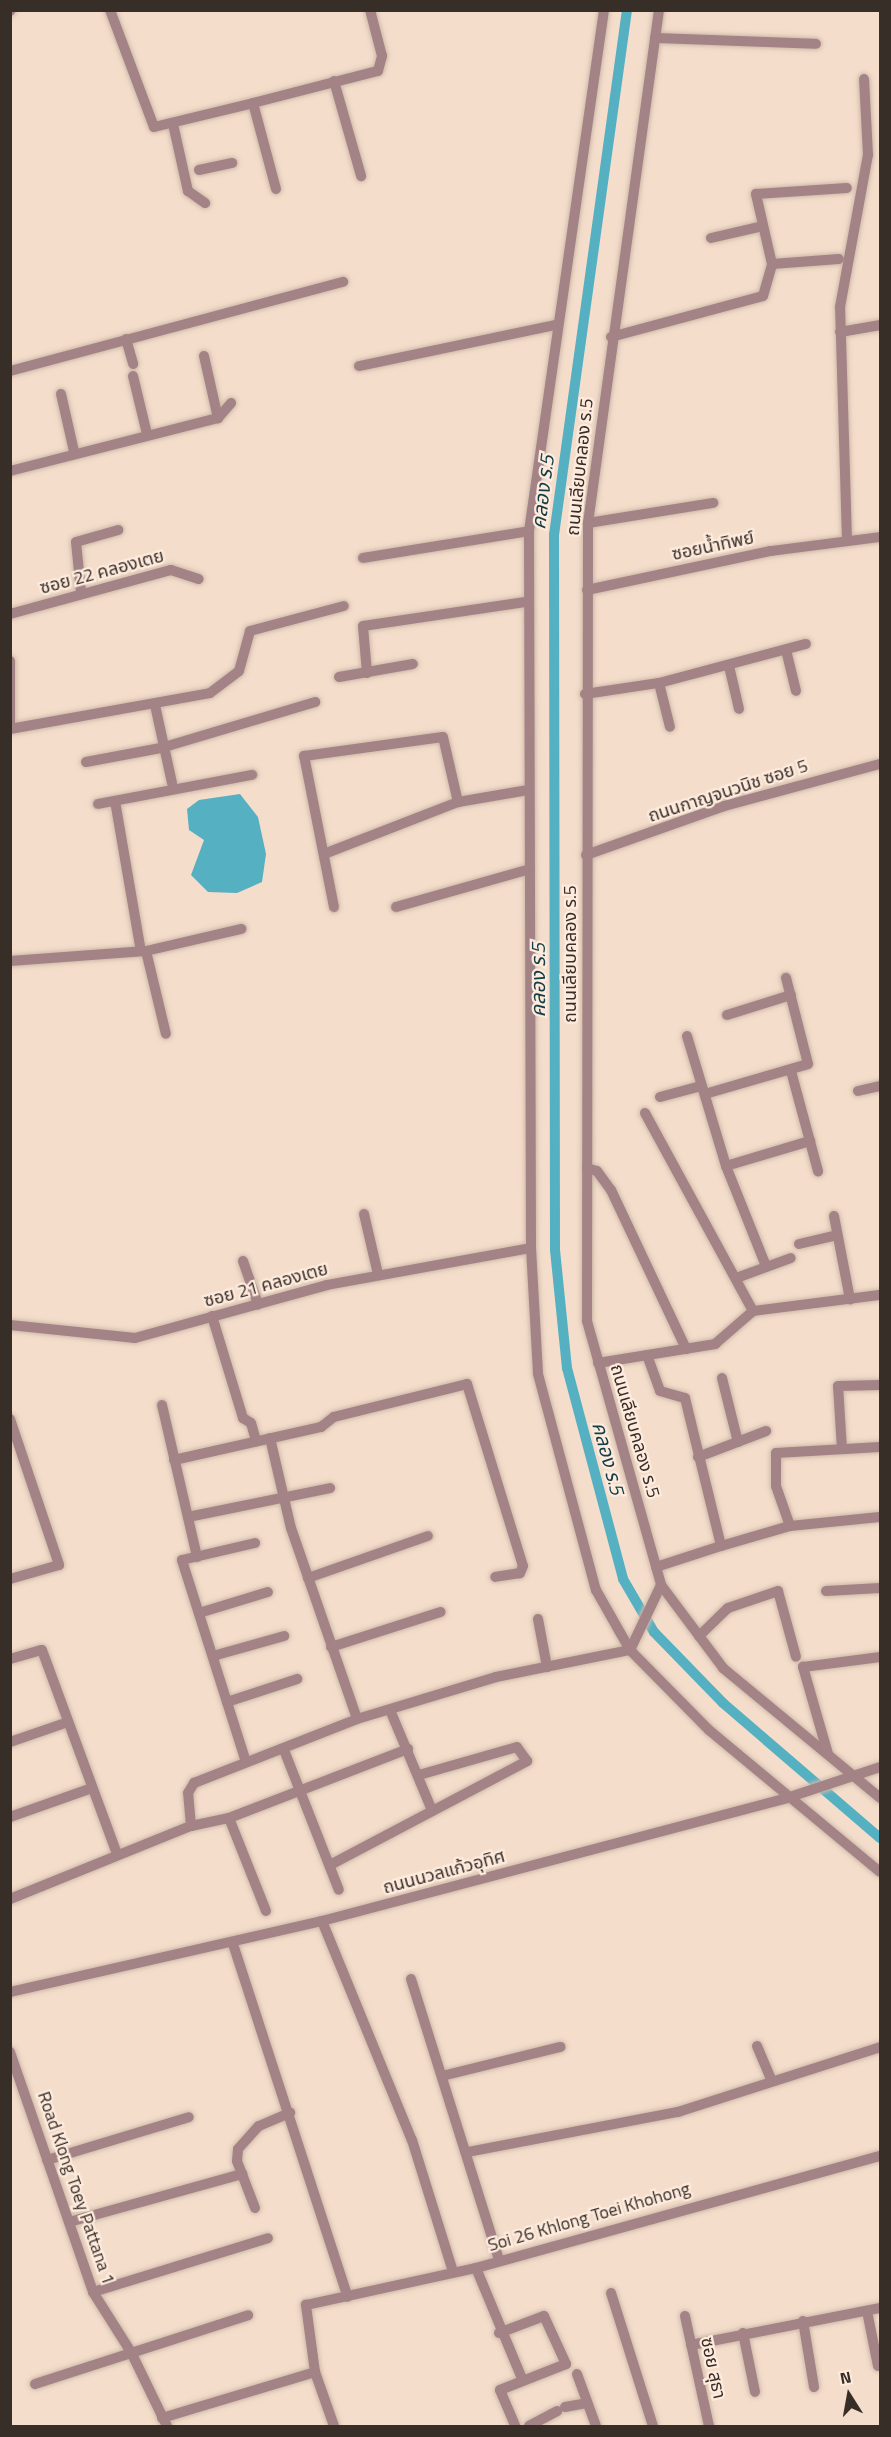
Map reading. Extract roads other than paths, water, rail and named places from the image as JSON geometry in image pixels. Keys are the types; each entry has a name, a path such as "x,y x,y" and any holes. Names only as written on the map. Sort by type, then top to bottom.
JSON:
{"street":[{"path":"110,10 152,123 173,124 334,81 382,65 370,10"},
{"path":"604,10 556,324 529,531 525,602 530,869 531,1248 538,1374 596,1590 630,1650 787,1798 880,1872"},
{"name":"ถนนเลียบคลอง ร.5","path":"659,10 611,337 588,523 585,694 587,1321 661,1585 723,1668 854,1774 880,1798"},
{"path":"655,38 816,44"},
{"path":"847,540 840,332 842,286 868,155 864,79"},
{"path":"334,81 361,176"},
{"path":"253,103 276,189"},
{"path":"173,124 191,171 188,191 205,203"},
{"path":"191,171 232,163"},
{"path":"611,337 763,296 772,264 756,194 847,188"},
{"path":"711,238 763,226"},
{"path":"772,264 838,259"},
{"path":"10,371 343,282"},
{"path":"359,366 556,324"},
{"path":"840,332 880,325"},
{"path":"126,339 133,364"},
{"path":"204,356 218,418"},
{"path":"133,376 147,434"},
{"path":"61,394 74,451"},
{"path":"10,471 74,451 218,418 231,403"},
{"path":"588,523 713,503"},
{"path":"81,592 76,542 118,530"},
{"path":"363,558 529,531"},
{"name":"ซอยน้ำทิพย์","path":"587,590 847,540 880,537"},
{"name":"ซอย 22 คลองเตย","path":"10,614 81,592 171,570 199,579"},
{"path":"367,673 363,626 525,602"},
{"path":"11,662 10,729 155,705 210,693 239,671 247,637 259,627 345,606"},
{"path":"585,694 659,683 806,644"},
{"path":"786,650 796,691"},
{"path":"339,677 413,664"},
{"path":"729,666 738,709"},
{"path":"659,683 670,728"},
{"path":"86,762 161,748 315,702"},
{"path":"155,705 161,748 172,783"},
{"path":"334,907 303,756 443,737 458,802"},
{"name":"ถนนกาญจนวนิช ซอย 5","path":"586,855 724,806 880,765"},
{"path":"98,804 252,775"},
{"path":"324,854 458,802 528,790"},
{"path":"115,801 143,951 166,1034"},
{"path":"396,907 530,869"},
{"path":"10,961 143,951 241,929"},
{"path":"660,1097 805,1068 809,1057 786,978"},
{"path":"727,1015 791,995"},
{"path":"687,1036 726,1166 766,1266"},
{"path":"791,1071 818,1171"},
{"path":"858,1091 880,1086"},
{"path":"645,1113 739,1277 753,1311"},
{"path":"726,1166 810,1141"},
{"path":"587,1167 597,1171 611,1190 686,1349"},
{"path":"364,1214 378,1274"},
{"path":"834,1216 850,1299"},
{"path":"799,1244 837,1235"},
{"name":"ซอย 21 คลองเตย","path":"10,1325 135,1338 378,1274 531,1248"},
{"path":"739,1277 791,1258"},
{"path":"243,1261 258,1304"},
{"path":"598,1363 715,1344 753,1311 880,1295"},
{"path":"212,1316 243,1418 251,1423 256,1441"},
{"path":"647,1355 660,1391 685,1398 721,1546"},
{"path":"722,1378 738,1442"},
{"path":"174,1460 270,1438 467,1384 523,1566 520,1573 495,1577"},
{"path":"842,1449 838,1386 880,1385"},
{"path":"162,1406 197,1557"},
{"path":"10,1419 59,1565 10,1579"},
{"path":"698,1457 766,1431"},
{"path":"270,1438 284,1497 308,1578 357,1719"},
{"path":"790,1526 776,1486 776,1453 880,1448"},
{"path":"188,1517 330,1488"},
{"path":"656,1567 790,1526 880,1517"},
{"path":"308,1578 428,1536"},
{"path":"246,1762 182,1560 255,1543"},
{"path":"630,1650 661,1585"},
{"path":"826,1591 880,1588"},
{"path":"699,1636 728,1608 778,1590 796,1657"},
{"path":"199,1613 268,1592"},
{"path":"331,1647 441,1612"},
{"path":"538,1618 548,1667"},
{"path":"213,1656 284,1636"},
{"path":"11,1656 42,1650 117,1854"},
{"path":"191,1826 189,1788 246,1762 284,1750 357,1719 548,1667 630,1650"},
{"path":"828,1754 803,1667 880,1657"},
{"path":"227,1702 297,1679"},
{"path":"390,1710 431,1808"},
{"path":"10,1742 68,1722"},
{"path":"330,1865 431,1808 527,1761 526,1754 517,1748 419,1775"},
{"path":"10,1899 191,1826 229,1818 408,1749"},
{"path":"284,1750 302,1790 339,1890"},
{"name":"ถนนนวลแก้วอุทิศ","path":"10,1992 233,1944 322,1921 787,1798 880,1767"},
{"path":"10,1816 92,1788"},
{"path":"229,1818 266,1911"},
{"path":"322,1921 421,2171 453,2272"},
{"path":"233,1944 290,2113 348,2297"},
{"path":"411,1979 468,2152 499,2259"},
{"path":"757,2046 772,2081"},
{"path":"442,2076 560,2047"},
{"path":"468,2152 678,2112 880,2047"},
{"name":"Road Klong Toey Pattana 1","path":"10,2052 93,2292 131,2352 165,2422"},
{"path":"255,2208 237,2154 243,2142 259,2126 290,2113"},
{"path":"47,2160 189,2117"},
{"name":"Soi 26 Khlong Toei Khohong","path":"315,2372 306,2306 476,2268 499,2259 880,2156"},
{"path":"69,2222 242,2174"},
{"path":"93,2292 268,2238"},
{"path":"476,2268 499,2332 523,2381"},
{"path":"611,2292 653,2427"},
{"path":"691,2344 880,2308"},
{"path":"867,2311 878,2366"},
{"path":"35,2384 248,2315"},
{"path":"499,2332 544,2316 566,2364 500,2390 515,2427"},
{"name":"ซอย สุธา","path":"686,2316 709,2427"},
{"path":"803,2321 814,2387"},
{"path":"743,2333 755,2392"},
{"path":"165,2422 315,2372 334,2427"},
{"path":"577,2374 596,2427"},
{"path":"529,2427 561,2409 587,2403"}],"water":[{"path":"240,794 258,817 266,854 262,882 237,893 208,892 191,875 204,840 189,830 187,809 199,800"}],"waterway":[{"name":"คลอง ร.5","path":"627,10 554,535 555,1250 567,1368 623,1579 654,1632 723,1703 880,1838"}]}
